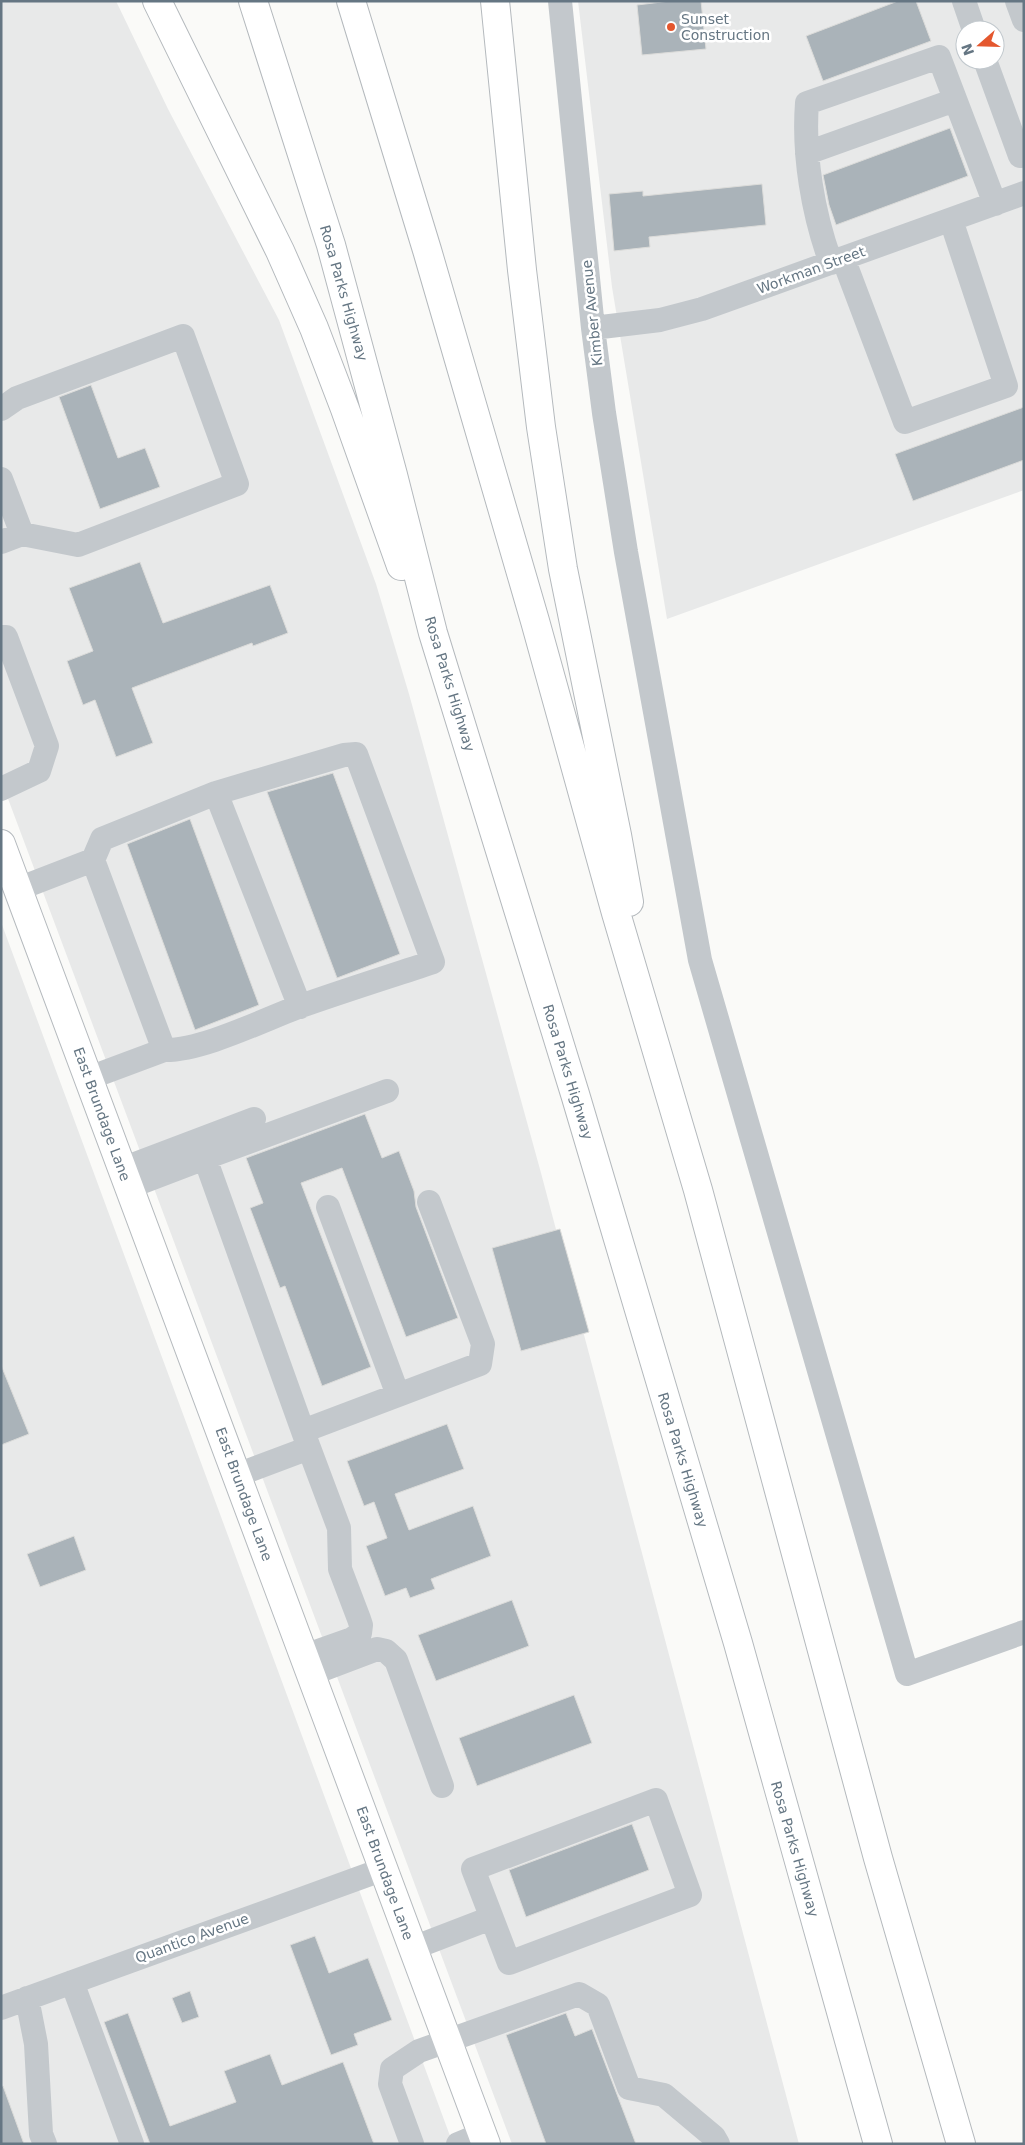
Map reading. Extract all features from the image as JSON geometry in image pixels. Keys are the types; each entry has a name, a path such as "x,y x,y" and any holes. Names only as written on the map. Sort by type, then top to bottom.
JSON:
{"main road":[{"path":"157,1 280,251 314,328 346,409 397,558 433,633"},
{"name":"Rosa Parks Highway","path":"253,1 332,245 433,633 575,1094 735,1634 878,2144"},
{"path":"351,1 428,250 535,620 633,971 701,1199 878,1858 961,2144"},
{"path":"495,1 522,270 541,427 563,569 628,890 633,971"},
{"name":"East Brundage Lane","path":"3,854 18,889 448,2042 475,2141"}],"street":[{"name":"Kimber Avenue","path":"560,1 593,328 604,412 639,622 700,960 907,1674 1024,1632"},
{"path":"964,1 971,20"},
{"path":"1017,1 1024,20"},
{"path":"951,220 1006,386 905,422 837,261 821,234 807,153 807,103 939,57 995,204"},
{"path":"989,70 1020,156 1024,155"},
{"path":"807,153 955,100"},
{"name":"Workman Street","path":"593,328 660,320 702,309 1024,194"},
{"path":"1,409 17,398 183,336 236,484 78,545 12,538 1,480"},
{"path":"1,637 6,637 47,746 39,771 1,789"},
{"path":"88,1078 164,1050 175,1050 205,1042 300,1007 433,962 356,754 344,755 216,793 102,838 94,860 164,1050"},
{"path":"216,793 300,1007"},
{"path":"18,889 94,860"},
{"path":"126,1178 205,1158 387,1091"},
{"path":"126,1178 254,1119"},
{"path":"205,1158 339,1528 340,1569 361,1625 360,1633 308,1665"},
{"path":"237,1475 398,1395 480,1364 484,1344 429,1202"},
{"path":"328,1207 398,1395"},
{"path":"308,1665 377,1649 386,1651 396,1660 442,1786"},
{"path":"656,1800 690,1895 509,1963 492,1918 472,1869 656,1800"},
{"name":"Quantico Avenue","path":"1,2008 384,1869"},
{"path":"413,1948 492,1918"},
{"path":"72,1982 132,2144"},
{"path":"412,2144 390,2084 392,2069 419,2051 578,1994 598,2005 629,2088 664,2095 714,2137 718,2144"},
{"path":"27,1998 36,2044 41,2134 45,2144"}],"shaded area":[{"path":"1,1 116,1 168,109 279,320 376,584 409,694 541,1173 799,2144 512,2144 1,780"},
{"path":"578,1 1024,1 1024,490 667,619 612,287"},
{"path":"1,922 453,2144 1,2144"}],"building":[{"name":"Sunset Construction","path":"670,1 701,1 706,49 642,55 637,5"},
{"path":"898,1 916,1 931,41 823,81 806,36"},
{"path":"950,128 968,176 836,225 829,205 823,175"},
{"path":"762,184 766,225 649,237 650,247 614,251 609,194 643,191 643,196"},
{"path":"91,385 118,458 145,448 160,487 100,509 59,397"},
{"path":"1024,407 1024,460 913,501 895,454"},
{"path":"140,562 163,623 270,585 288,633 253,646 252,643 132,688 153,743 116,757 95,700 83,705 67,661 93,651 69,588"},
{"path":"333,773 400,954 337,978 267,792"},
{"path":"190,819 259,1005 195,1030 127,844"},
{"path":"365,1114 382,1158 399,1151 414,1191 416,1207 458,1318 406,1337 342,1168 301,1183 371,1367 322,1386 285,1286 280,1288 250,1208 263,1203 246,1158"},
{"path":"560,1229 589,1332 521,1351 492,1248"},
{"path":"1,1365 29,1434 1,1445"},
{"path":"447,1424 464,1469 395,1494 409,1530 473,1506 491,1556 431,1579 435,1589 410,1598 406,1588 385,1596 366,1546 387,1538 374,1502 364,1506 347,1461"},
{"path":"74,1536 86,1570 40,1587 27,1554"},
{"path":"512,1600 529,1646 436,1681 418,1635"},
{"path":"574,1695 592,1743 477,1786 459,1738"},
{"path":"632,1824 649,1870 526,1917 509,1870"},
{"path":"315,1936 329,1973 368,1958 392,2020 354,2034 358,2045 331,2055 290,1945"},
{"path":"190,1991 199,2017 182,2023 172,1998"},
{"path":"128,2013 170,2126 236,2102 224,2071 270,2054 282,2085 343,2062 374,2144 150,2144 104,2022"},
{"path":"566,2013 575,2036 592,2029 636,2144 546,2144 506,2035"},
{"path":"1,2086 3,2086 24,2144 1,2144"}],"place":[{"name":"Sunset Construction","path":"671,27"}]}
